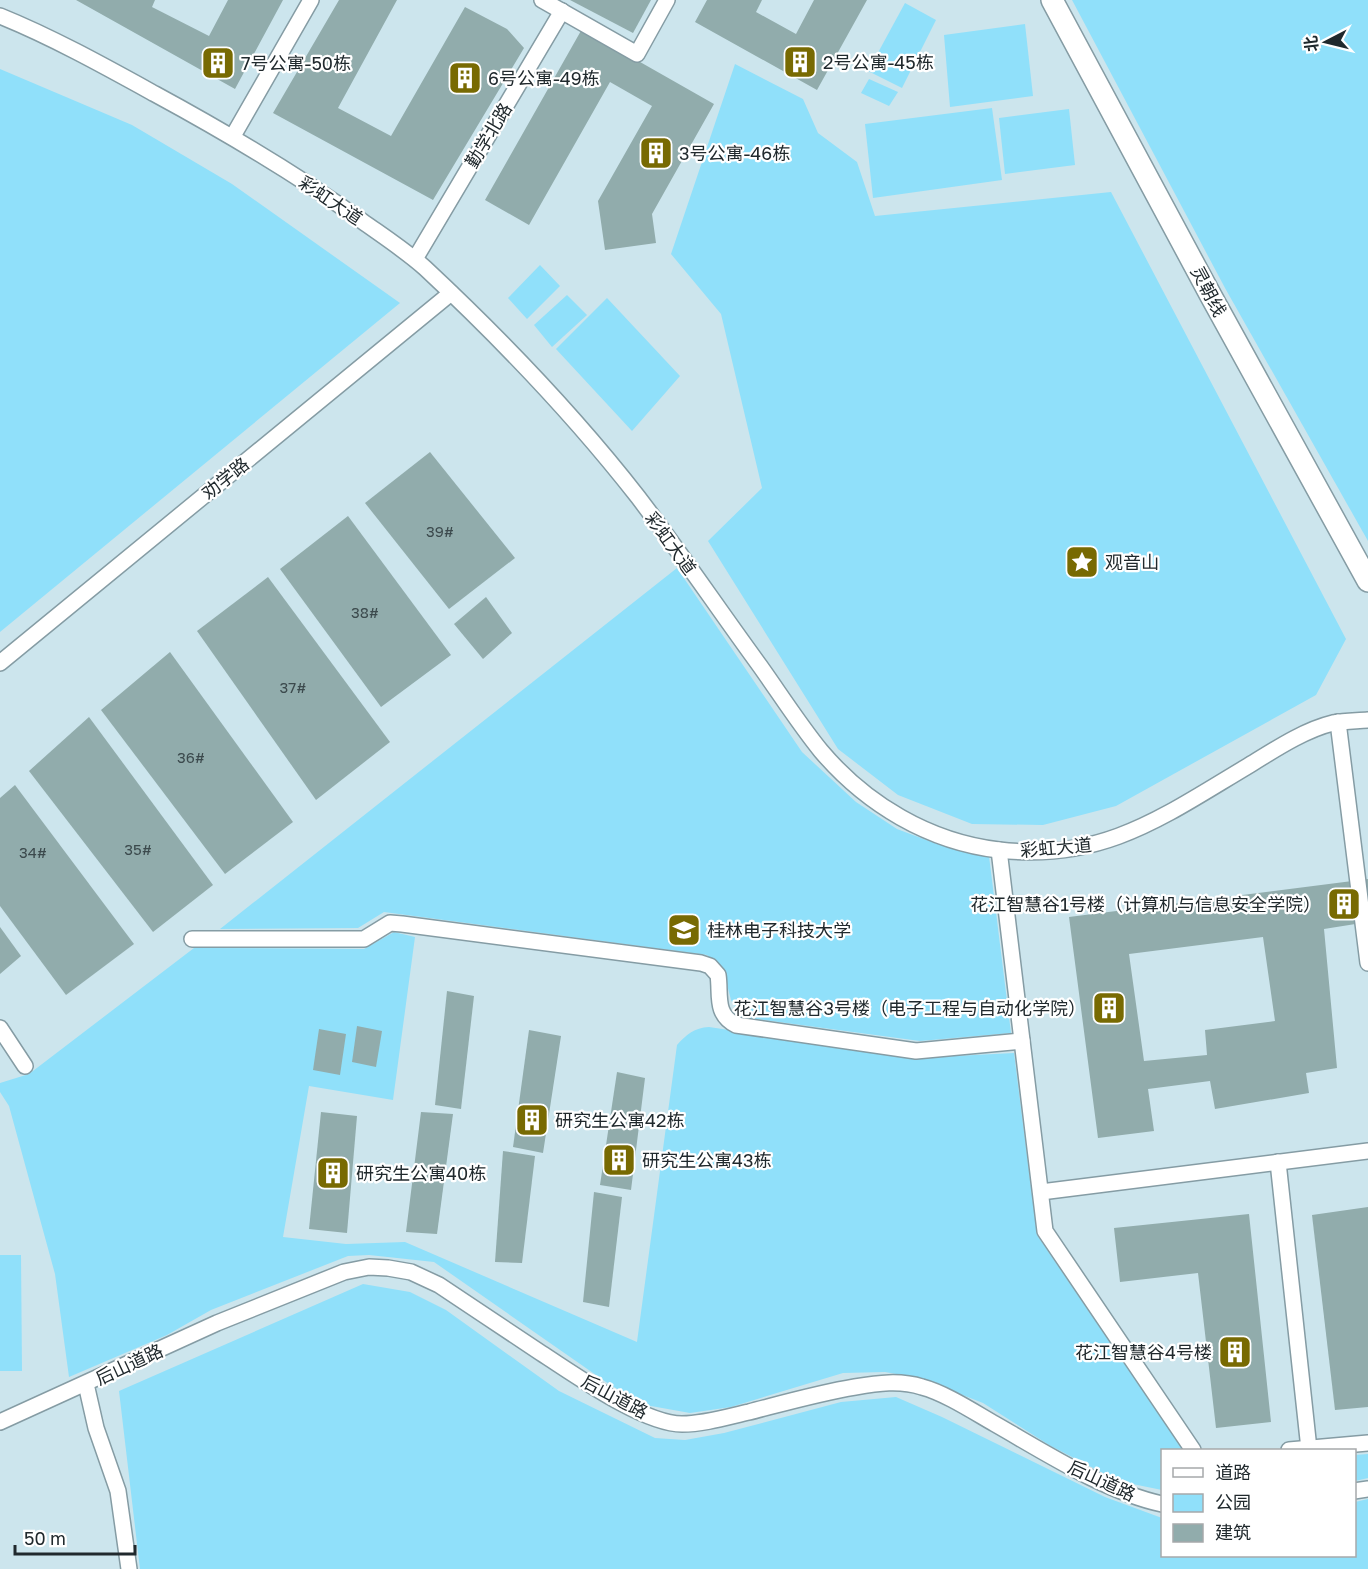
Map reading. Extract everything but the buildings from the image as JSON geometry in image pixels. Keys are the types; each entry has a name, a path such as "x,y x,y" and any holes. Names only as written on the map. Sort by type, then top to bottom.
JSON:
{"main road":[{"name":"灵朝线","path":"1052,0 1368,581"}],"street":[{"path":"232,136 311,0"},
{"path":"542,0 637,54 667,0"},
{"name":"勤学北路","path":"415,259 562,11"},
{"name":"彩虹大道","path":"0,16 135,83 232,136 327,195 415,259 576,422 637,496 820,749 863,792 912,824 957,841 999,850 1056,851 1099,844 1150,824 1318,728 1338,722 1368,720"},
{"name":"劝学路","path":"0,663 451,293"},
{"path":"1338,722 1368,963"},
{"path":"999,850 1045,1231 1193,1449"},
{"path":"192,939 364,939 390,923 402,924 701,963 710,966 718,975 721,1010 727,1020 736,1025 916,1051 1022,1041"},
{"path":"0,1028 25,1066"},
{"path":"1041,1192 1368,1151"},
{"path":"1278,1162 1309,1449 1368,1443"},
{"name":"后山道路","path":"0,1422 217,1323 344,1272 388,1268 411,1272 439,1285 605,1394 670,1422 690,1424 720,1419 839,1389 875,1383 906,1383 924,1387 975,1412 1033,1446 1118,1490 1161,1504"},
{"path":"86,1384 96,1428 118,1491 129,1569"}],"green space":[{"path":"1072,0 1368,0 1368,541 1225,288"},
{"path":"905,3 936,20 902,88 868,71"},
{"path":"1025,24 1033,96 950,107 944,35"},
{"path":"735,64 803,99 818,133 857,162 875,216 1111,192 1346,639 1316,695 1116,806 1043,825 972,824 898,795 838,749 708,541 762,488 721,314 671,254"},
{"path":"0,69 132,125 232,184 400,303 0,632"},
{"path":"869,79 898,92 889,106 861,93"},
{"path":"992,108 1002,180 873,198 865,124"},
{"path":"1069,109 1075,165 1005,174 999,118"},
{"path":"540,265 560,286 527,319 508,298"},
{"path":"567,295 587,315 552,347 534,325"},
{"path":"607,298 680,376 632,431 556,349"},
{"path":"677,568 802,752 856,802 897,829 937,844 989,856 1011,1033 920,1041 741,1017 731,1000 723,969 707,955 384,912 358,928 220,929"},
{"path":"394,932 415,937 393,1100 309,1086 283,1237 346,1244 405,1242 637,1342 677,1045 688,1035 695,1030 709,1027 916,1058 1014,1053 1037,1235 1182,1449 1161,1449 1161,1490 1118,1481 1049,1445 983,1403 919,1378 885,1372 843,1373 731,1407 690,1413 651,1406 630,1406 630,1397 434,1262 369,1255 348,1256 211,1310 167,1335 69,1377 55,1274 9,1106 0,1092 0,1083 29,1074 194,948 364,949"},
{"path":"0,1255 21,1255 22,1371 0,1371"},
{"path":"363,1284 410,1292 446,1310 559,1391 655,1438 685,1440 724,1433 841,1402 896,1397 942,1417 1105,1497 1161,1518 1161,1557 1356,1557 1356,1502 1368,1499 1368,1569 140,1569 119,1391"},
{"path":"1368,1454 1368,1478 1356,1481 1356,1455"}],"place":[{"name":"2号公寓-45栋","path":"800,62"},
{"name":"7号公寓-50栋","path":"218,63"},
{"name":"6号公寓-49栋","path":"465,78"},
{"name":"3号公寓-46栋","path":"656,153"},
{"name":"观音山","path":"1082,562"},
{"name":"花江智慧谷1号楼（计算机与信息安全学院）","path":"1344,904"},
{"name":"桂林电子科技大学","path":"684,930"},
{"name":"花江智慧谷3号楼（电子工程与自动化学院）","path":"1109,1008"},
{"name":"研究生公寓42栋","path":"532,1120"},
{"name":"研究生公寓43栋","path":"619,1160"},
{"name":"研究生公寓40栋","path":"333,1173"},
{"name":"花江智慧谷4号楼","path":"1235,1352"}]}
